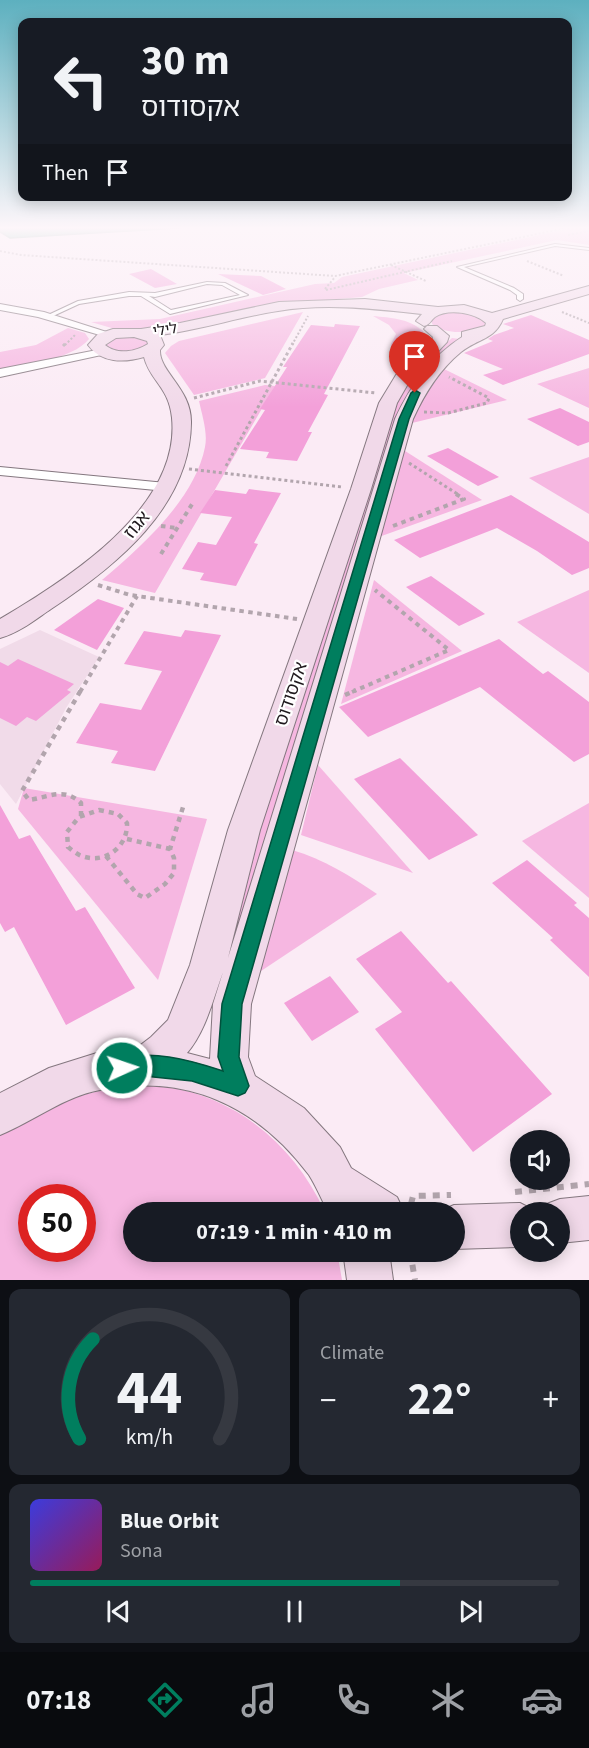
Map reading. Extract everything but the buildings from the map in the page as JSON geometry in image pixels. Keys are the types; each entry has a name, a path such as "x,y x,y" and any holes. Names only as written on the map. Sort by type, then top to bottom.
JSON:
{"street":[{"path":"431,321 463,309 477,309 516,294 554,288"},
{"name":"אקסודוס","path":"144,1066 165,1050 182,1031 203,976 244,830 316,622 400,403 415,393 466,340 489,327 497,316 589,290"},
{"name":"לילי","path":"110,335 166,331 279,306 315,303 376,304 431,321"},
{"path":"0,307 49,316 110,335"},
{"name":"לילי","path":"122,355 139,354 176,336 285,312 310,309 353,308 396,312 431,321"},
{"path":"431,321 463,335 489,327 484,314 463,309"},
{"name":"אקסודוס","path":"238,1086 229,1057 232,1004 394,453 402,379 440,342 441,336 431,321"},
{"path":"143,333 154,338 154,347"},
{"path":"102,351 96,345 98,341 110,335"},
{"name":"אגוז","path":"0,630 80,579 126,539 166,487 181,440 182,423 174,390 158,371 151,354 154,347"},
{"path":"0,373 102,351 122,355"},
{"name":"אגוז","path":"122,355 140,360 158,371"},
{"path":"0,471 166,487"},
{"path":"0,1115 14,1105 56,1084 100,1071 144,1066 192,1071 238,1086 277,1110 312,1143 346,1199 377,1202"},
{"path":"465,1211 510,1209"},
{"path":"570,1220 589,1218"},
{"path":"368,1262 370,1280"}],"lane":[{"path":"49,316 78,303 129,294 143,295 187,288"},
{"path":"143,295 170,312 245,295 230,288"},
{"path":"503,288 516,294"}],"path":[{"path":"332,288 326,289 333,294"},
{"path":"226,466 308,317 310,309"},
{"path":"178,402 260,381 400,403 448,413 487,403 489,398 435,370"},
{"path":"370,535 464,499 394,453"},
{"path":"214,472 328,485"},
{"path":"161,554 194,501"},
{"path":"320,706 449,650 358,576"},
{"path":"80,579 137,596 316,622"},
{"path":"81,816 81,803 74,795 59,792 29,801 22,791 137,596"},
{"path":"106,856 137,894 145,898 168,884 175,868 174,856 170,849 184,804"},
{"path":"99,810 117,813 128,824 127,839 122,846 106,856 88,858 73,852 68,847 66,833 81,816 99,810"},
{"path":"127,839 170,849"},
{"path":"534,1202 589,1184"},
{"path":"412,1262 415,1280"}],"shaded area":[{"path":"298,288 384,288 362,297 267,305 160,328 115,329 91,322 160,319"},
{"path":"449,311 469,312 488,322 486,328 452,332 432,324 432,317"},
{"path":"303,312 265,378 194,395 165,353 179,341"},
{"path":"373,316 411,323 423,331 423,343 409,354 391,350 396,334 389,325"},
{"path":"68,328 85,333 89,339 71,352 60,356 0,370 0,352 36,345"},
{"path":"132,334 152,342 132,353 107,351 102,342 106,339"},
{"path":"452,338 460,339 419,382 227,978 215,977 378,436 409,381 427,360"},
{"path":"442,368 507,400 412,423 419,396"},
{"path":"589,368 589,408 537,384"},
{"path":"265,385 275,386 155,593 102,580 133,553 164,521 190,485 199,466 206,442 199,401"},
{"path":"402,449 482,500 376,538"},
{"path":"589,457 589,514 529,478"},
{"path":"374,580 462,651 341,704"},
{"path":"589,590 589,673 517,622"},
{"path":"40,630 99,657 66,708 16,804 0,784 0,649"},
{"path":"318,765 413,873 301,835"},
{"path":"24,788 207,819 158,980 18,809"},
{"path":"589,803 589,898 522,841"},
{"path":"292,850 326,863 377,894 255,975"},
{"path":"127,1086 153,1086 194,1093 219,1102 262,1130 281,1147 313,1188 320,1202 123,1202 123,1262 339,1262 342,1280 0,1280 0,1135 44,1108 77,1097"}],"route":[{"path":"122,1068 144,1066 192,1071 238,1086 229,1057 232,1004 404,419 415,393"}]}
